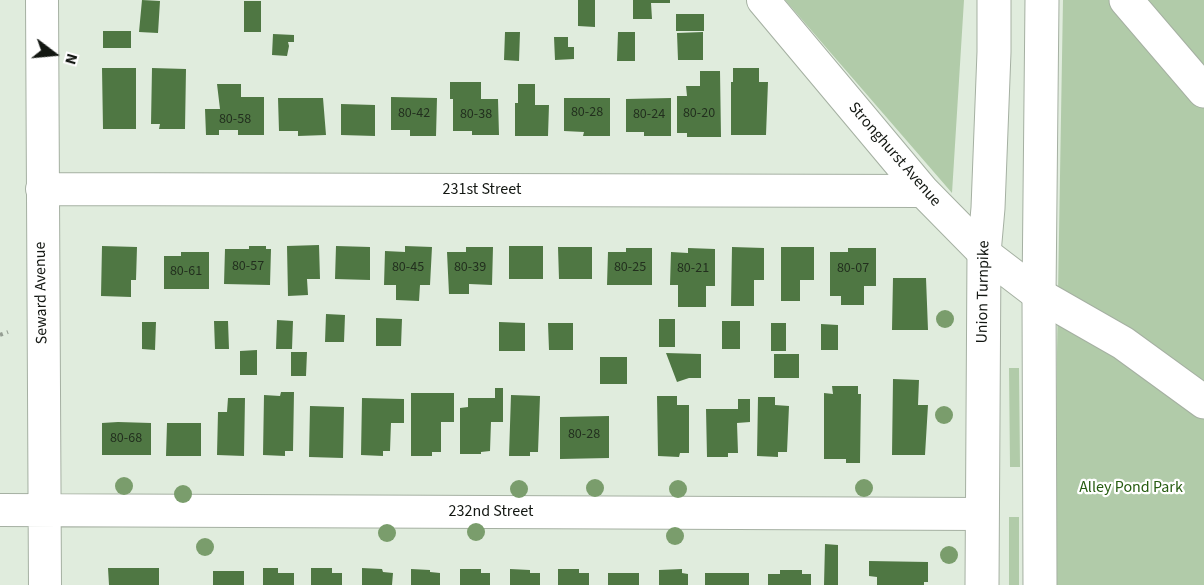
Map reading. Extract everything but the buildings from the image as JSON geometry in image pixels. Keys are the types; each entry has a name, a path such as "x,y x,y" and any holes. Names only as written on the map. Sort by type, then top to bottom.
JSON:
{"main road":[{"name":"Union Turnpike","path":"982,585 984,253 990,164 994,0"},
{"path":"1040,585 1039,295 1042,0"},
{"path":"1126,0 1204,91"},
{"path":"1039,295 1123,343 1204,402"}],"street":[{"name":"Seward Avenue","path":"42,0 45,585"},
{"name":"Stronghurst Avenue","path":"763,0 922,191 984,253 1039,295"},
{"name":"231st Street","path":"42,189 922,191"},
{"name":"232nd Street","path":"0,510 982,514"}],"path":[{"path":"0,335 8,332"}],"green space":[{"path":"785,0 964,0 952,193"},
{"name":"Alley Pond Park","path":"1063,0 1204,0 1204,585 1056,585"},
{"path":"1009,368 1019,368 1020,467 1010,467"},
{"path":"1009,517 1019,517 1019,585 1009,585"}]}
